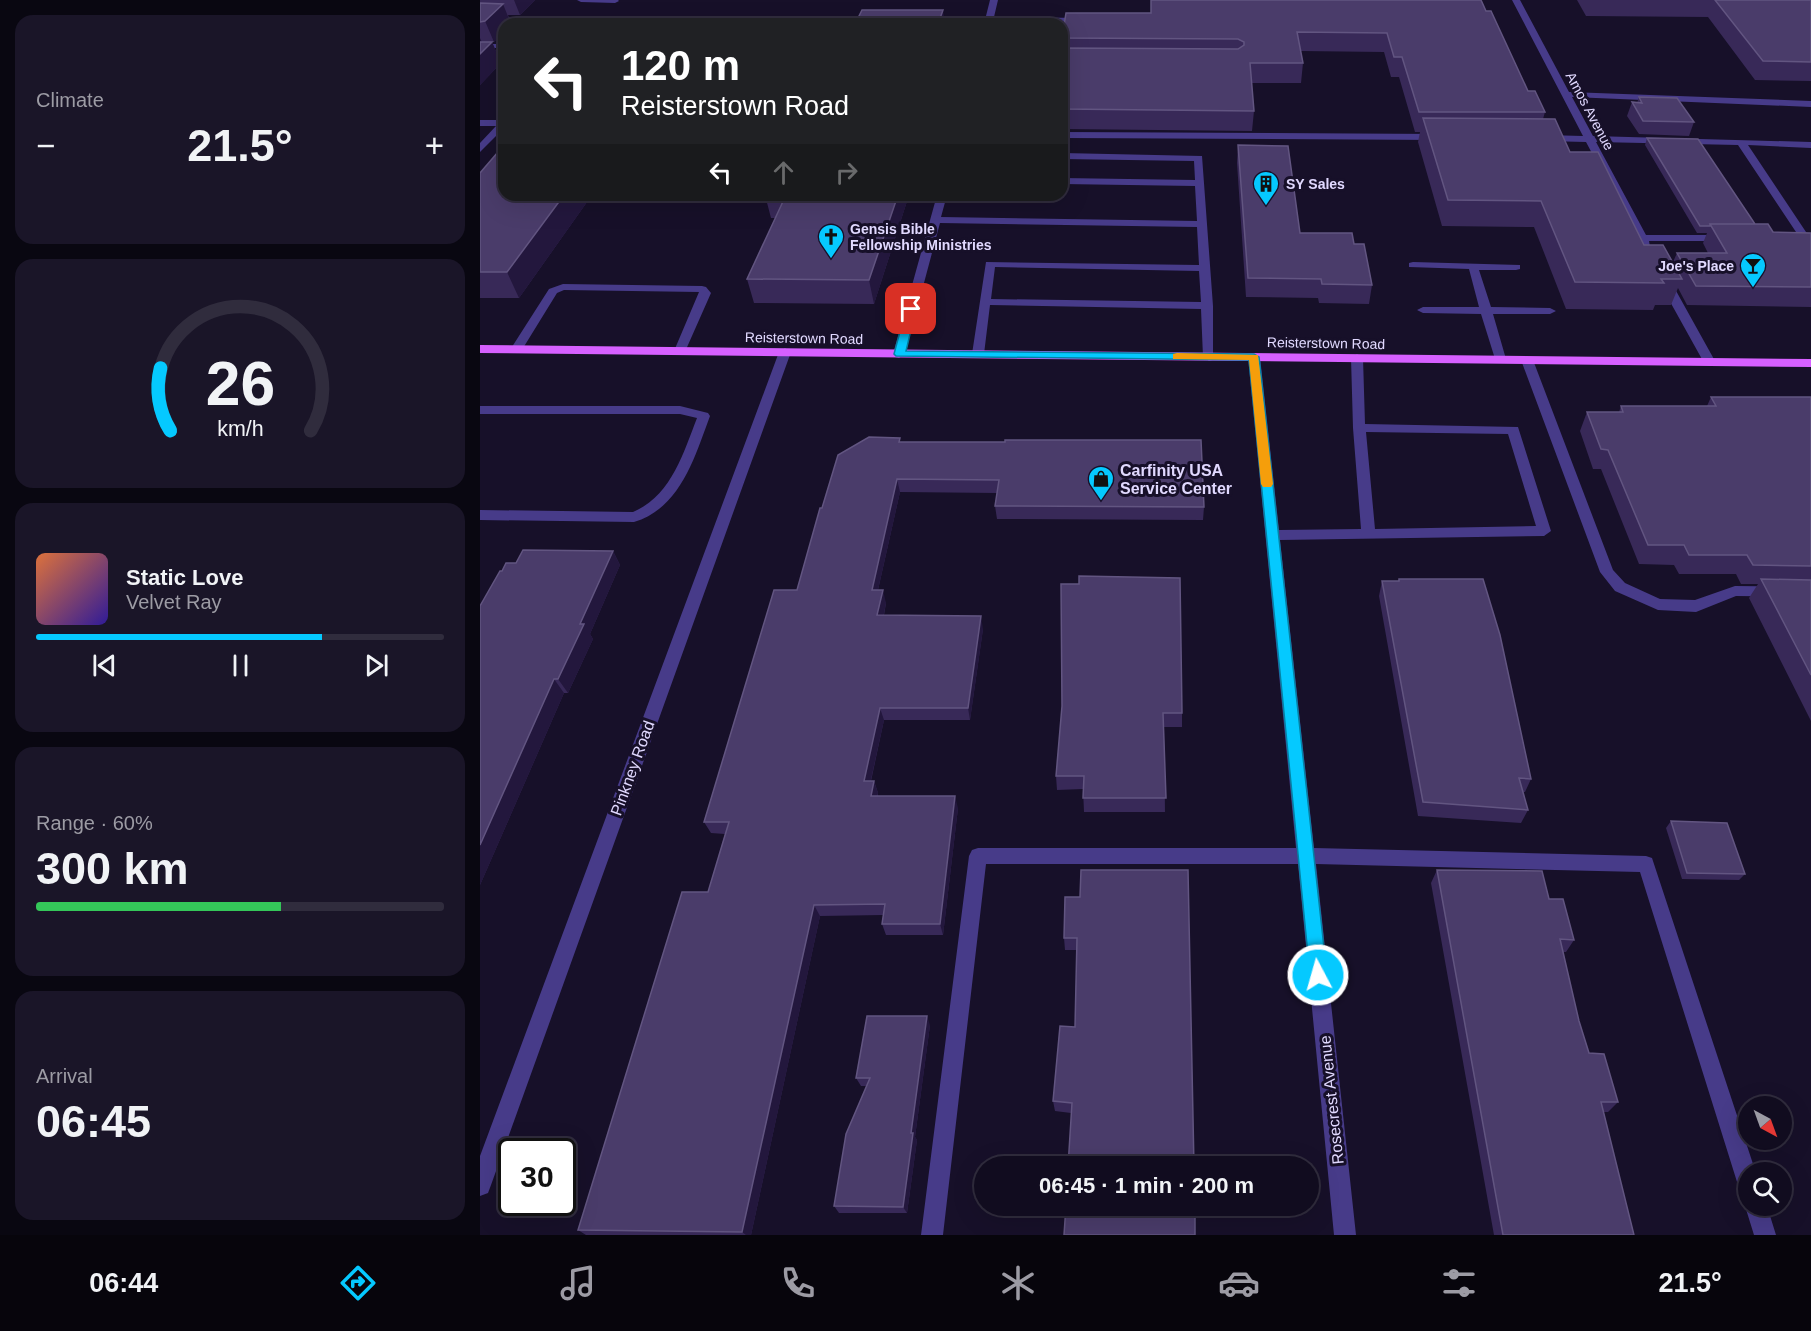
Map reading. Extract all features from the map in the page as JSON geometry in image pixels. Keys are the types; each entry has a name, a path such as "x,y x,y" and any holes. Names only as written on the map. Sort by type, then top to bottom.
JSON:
{"main road":[{"name":"Reisterstown Road","path":"480,349 1811,363"}],"street":[{"path":"581,0 605,11"},
{"path":"990,18 994,0"},
{"name":"Amos Avenue","path":"1516,0 1653,258"},
{"path":"480,19 605,11"},
{"path":"1068,21 1095,21"},
{"path":"480,46 498,46"},
{"path":"1566,94 1811,104"},
{"path":"480,123 498,123"},
{"path":"480,149 498,130"},
{"path":"1068,135 1445,137"},
{"path":"1529,138 1811,145"},
{"path":"1742,142 1808,238"},
{"path":"1068,156 1199,158 1209,357"},
{"path":"1068,181 1201,183"},
{"path":"899,354 940,201"},
{"path":"935,220 1202,224"},
{"path":"1642,238 1735,238"},
{"path":"1782,238 1808,238"},
{"path":"978,354 990,264 1205,267"},
{"path":"1413,264 1516,267"},
{"path":"1473,266 1500,360"},
{"path":"1659,268 1708,362"},
{"path":"516,350 553,291 563,287 702,289 705,293 680,351"},
{"path":"985,302 1207,306"},
{"path":"1423,310 1550,311"},
{"name":"Pinkney Road","path":"480,1185 785,352"},
{"name":"Rosecrest Avenue","path":"1254,357 1345,1235"},
{"path":"1357,358 1359,428 1368,533"},
{"path":"1527,360 1607,572 1620,587 1658,604 1696,606 1734,591 1811,592"},
{"path":"480,410 681,410 704,416 684,465 667,492 656,506 634,517 480,515"},
{"path":"1272,535 1544,531 1513,430 1359,428"},
{"path":"932,1235 978,856 1306,856 1646,864 1742,1162"},
{"path":"1759,1216 1765,1235"}],"building":[{"path":"1151,0 1481,0 1486,11 1491,11 1528,91 1535,91 1545,112 1419,112 1402,57 1394,57 1387,33 1297,32 1303,63 1250,63 1254,111 1068,109 1068,48 1238,49 1244,45 1244,42 1238,39 1068,38 1066,13 1151,13"},
{"path":"1715,0 1811,0 1811,62 1763,61"},
{"path":"480,3 503,4 485,21 480,22"},
{"path":"862,10 943,10 940,18 858,18"},
{"path":"480,42 492,42 480,54"},
{"path":"1639,97 1677,98 1694,122 1643,121 1632,102 1642,103"},
{"path":"1423,118 1555,119 1570,152 1598,152 1644,245 1663,245 1682,279 1661,279 1664,283 1575,282 1541,201 1448,200"},
{"path":"1647,138 1698,139 1755,224 1700,226"},
{"path":"1238,145 1288,146 1300,233 1352,233 1354,244 1364,244 1372,285 1322,284 1321,279 1248,278"},
{"path":"498,152 498,201 560,201 507,272 480,272 480,173"},
{"name":"Gensis Bible Fellowship Ministries","path":"783,201 896,201 869,280 747,279"},
{"path":"1710,224 1768,224 1773,232 1811,233 1811,287 1696,286 1677,253 1727,253"},
{"path":"1711,397 1811,397 1811,566 1753,565 1747,555 1689,555 1684,545 1648,545 1608,450 1601,449 1587,412 1623,412 1621,406 1716,406"},
{"path":"869,437 900,438 899,442 1201,440 1204,507 995,506 999,480 897,479 872,590 883,590 877,615 981,616 968,708 880,708 864,781 874,781 871,796 955,796 940,924 882,924 885,904 814,905 742,1232 578,1230 682,892 708,892 729,822 704,822 774,590 797,590 820,508 822,508 838,455"},
{"path":"523,550 613,551 580,624 584,624 558,679 554,679 480,845 480,606 506,563 516,563"},
{"path":"1079,576 1180,578 1182,713 1163,713 1166,798 1083,798 1084,776 1056,776 1062,706 1061,584 1079,584"},
{"path":"1399,579 1483,579 1500,635 1531,779 1519,778 1528,810 1423,802 1382,581 1399,581"},
{"path":"1761,579 1811,580 1811,675"},
{"path":"1671,821 1727,823 1745,874 1687,873"},
{"path":"1081,870 1188,870 1194,1156 1069,1156 1072,1103 1053,1101 1060,1026 1075,1027 1077,938 1064,938 1065,897 1080,897"},
{"path":"1437,870 1542,871 1549,899 1563,899 1574,940 1560,939 1579,1021 1589,1053 1604,1054 1618,1102 1601,1102 1634,1235 1503,1235"},
{"path":"867,1016 927,1016 903,1207 834,1206 846,1134 870,1078 856,1078"},
{"path":"1065,1216 1195,1216 1195,1235 1064,1235"}],"slow traffic":[{"path":"1177,356 1254,357 1267,484"}],"place":[{"name":"SY Sales","path":"1266,207"},
{"name":"Gensis Bible Fellowship Ministries","path":"831,260"},
{"name":"Joe's Place","path":"1753,289"},
{"name":"Carfinity USA Service Center","path":"1101,502"}],"route":[{"path":"911,309 899,354 1254,357 1318,975"}]}
